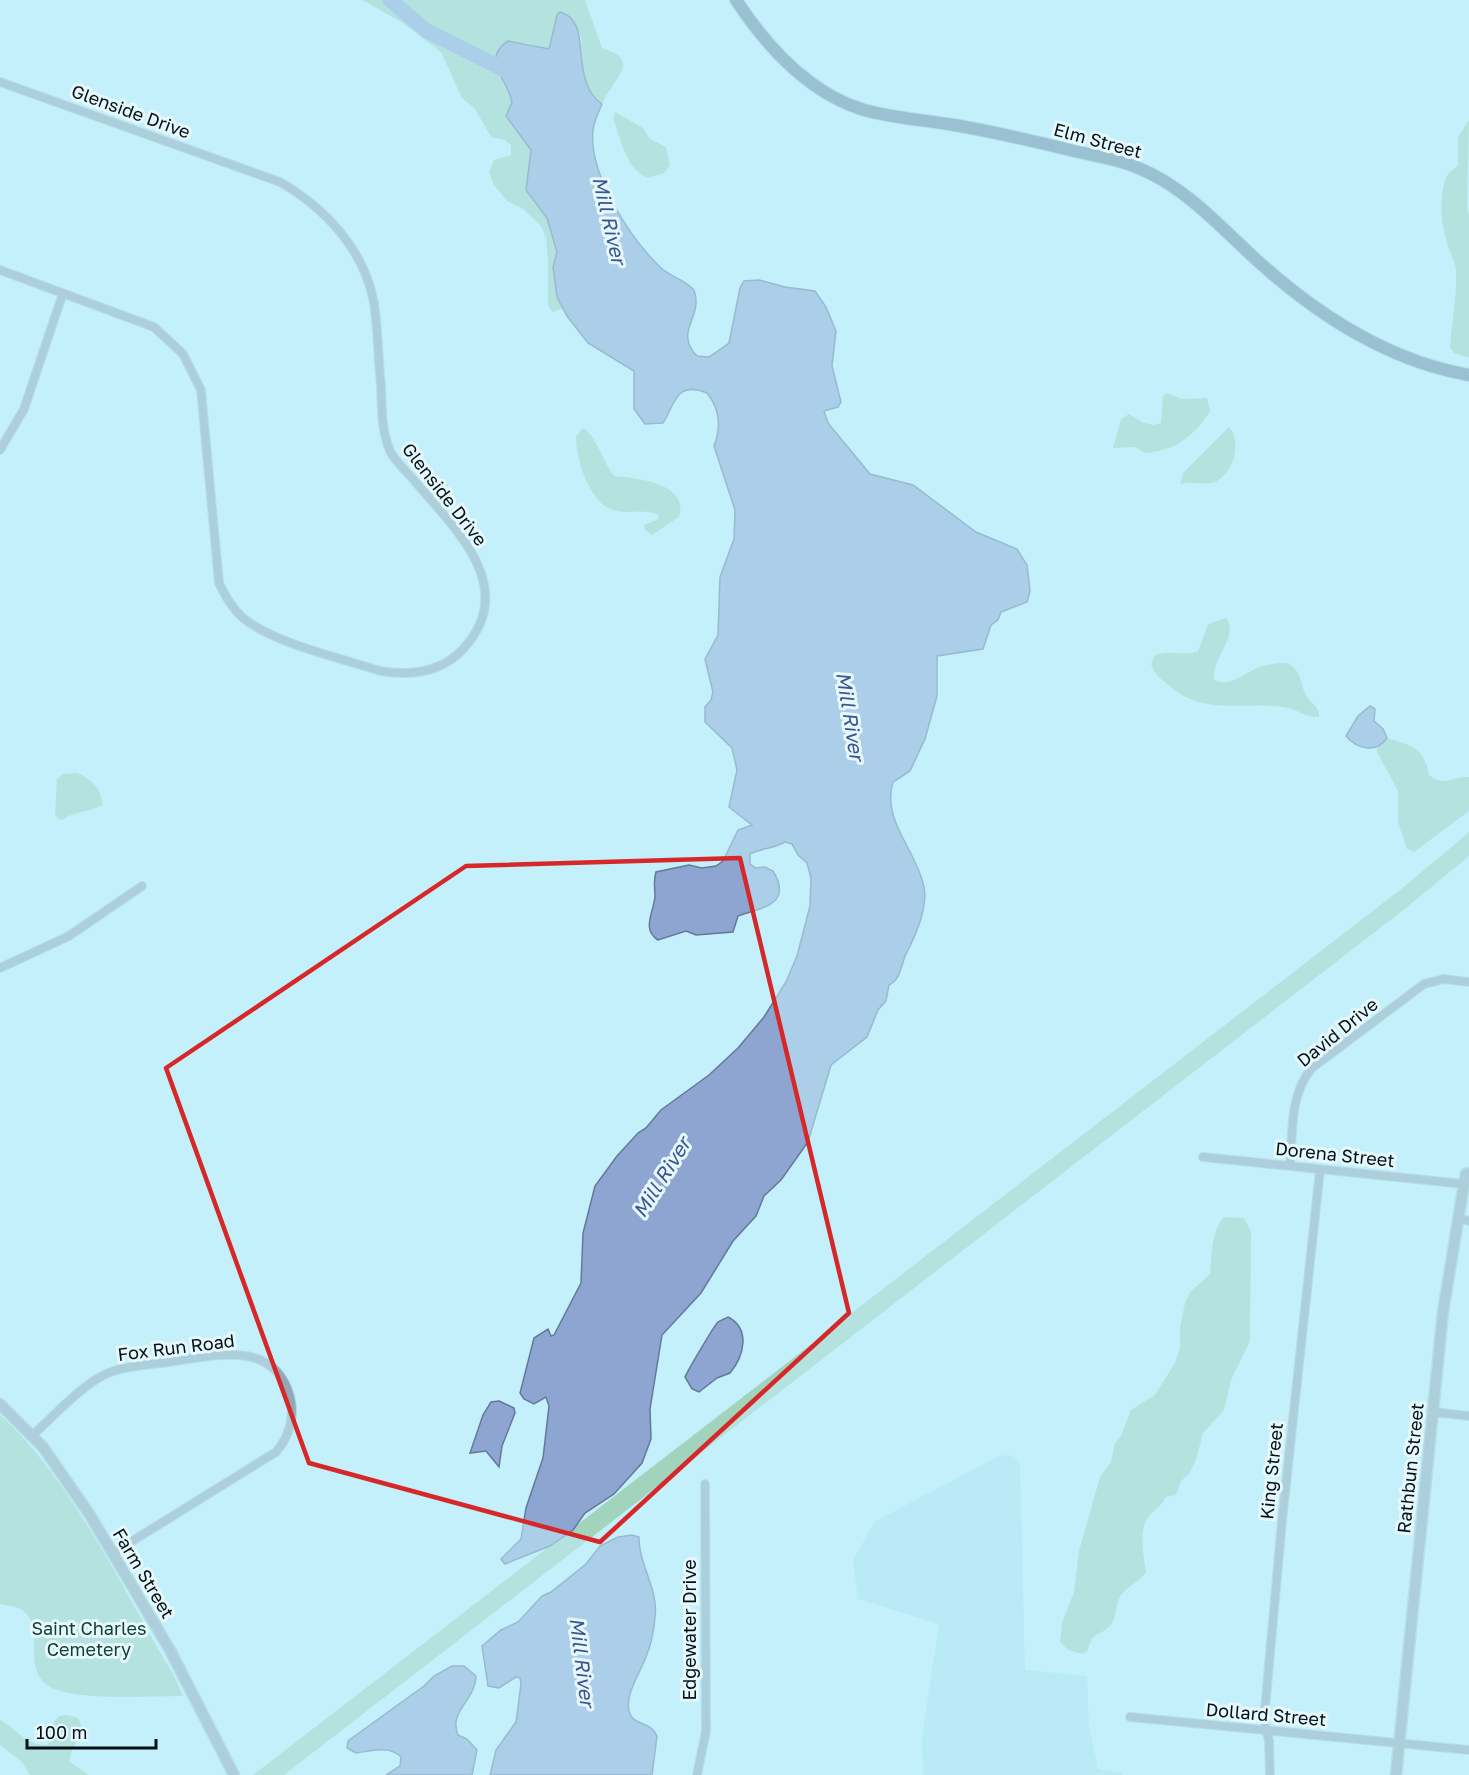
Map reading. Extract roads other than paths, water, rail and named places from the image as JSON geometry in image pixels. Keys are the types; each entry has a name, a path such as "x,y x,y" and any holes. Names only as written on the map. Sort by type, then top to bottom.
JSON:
{"main road":[{"name":"Elm Street","path":"736,0 756,30 778,56 805,78 836,97 864,110 1009,136 1117,161 1144,171 1194,204 1293,292 1323,315 1393,352 1428,366 1469,375"}],"street":[{"name":"Glenside Drive","path":"0,82 280,182 306,197 337,226 353,249 374,302 382,425 391,453 465,542 481,570 486,592 485,612 476,635 457,655 443,665 414,674 397,674 380,671 279,638 242,617 228,602 219,583 205,418 201,390 192,369 168,338 154,327 0,270"},
{"path":"0,450 24,409 63,293"},
{"path":"0,968 69,936 142,886"},
{"name":"David Drive","path":"1290,1166 1296,1098 1305,1077 1312,1068 1424,984 1443,979 1469,982"},
{"name":"Dorena Street","path":"1203,1156 1320,1170 1467,1175"},
{"name":"King Street","path":"1270,1775 1264,1720 1270,1644 1320,1170"},
{"name":"Rathbun Street","path":"1396,1775 1443,1312 1464,1219 1467,1175"},
{"name":"Fox Run Road","path":"33,1435 98,1378 116,1370 235,1353 259,1359 282,1379 291,1401 292,1419 286,1437 276,1452 113,1553"},
{"name":"Farm Street","path":"0,1404 33,1435 59,1469 113,1553 187,1680 234,1775"},
{"path":"1433,1412 1469,1416"},
{"name":"Edgewater Drive","path":"697,1775 706,1731 705,1484"},
{"name":"Dollard Street","path":"1130,1717 1469,1750"}],"water":[{"path":"560,12 570,18 576,27 586,80 592,93 602,104 593,130 593,147 604,185 624,222 648,255 664,270 694,290 695,309 688,339 690,347 697,356 709,357 729,343 740,288 744,281 759,280 785,287 815,291 826,307 836,331 832,366 841,402 838,407 824,411 828,423 870,474 913,485 976,532 1017,549 1027,565 1030,591 1027,602 1001,612 998,620 991,625 983,649 937,656 937,696 925,739 910,771 893,782 891,796 896,822 915,861 924,887 923,913 917,930 898,975 889,985 886,1001 878,1010 867,1037 831,1065 808,1142 781,1180 764,1196 756,1216 733,1241 701,1293 662,1335 650,1409 651,1439 642,1463 614,1494 585,1513 573,1530 550,1546 505,1564 501,1559 521,1539 526,1508 543,1458 549,1406 546,1397 534,1404 524,1399 520,1393 534,1338 548,1329 551,1336 554,1335 581,1283 583,1233 595,1186 617,1156 661,1110 709,1075 738,1048 764,1017 786,982 797,956 810,906 811,878 807,863 798,855 792,844 785,842 750,854 750,864 756,868 765,867 773,871 779,891 772,903 738,916 733,932 696,935 686,931 658,940 650,931 656,872 689,865 702,868 716,866 723,861 738,830 752,825 729,807 737,770 732,748 705,722 705,707 711,700 713,692 705,659 718,635 720,577 734,539 735,510 714,446 718,432 718,419 715,406 707,393 696,390 682,392 663,423 645,424 634,409 634,371 588,343 567,316 557,297 553,267 557,252 547,218 526,190 531,150 506,116 512,102 498,70 496,55 508,41 549,49 557,15"},
{"path":"1370,706 1375,709 1374,721 1383,729 1387,738 1378,746 1366,748 1346,736 1358,716"},
{"path":"728,1317 740,1328 743,1343 739,1359 730,1373 717,1378 699,1392 692,1389 685,1377 718,1322"},
{"path":"499,1401 514,1408 515,1413 502,1446 499,1467 486,1451 470,1453 483,1415 491,1402"},
{"path":"632,1535 639,1537 655,1607 651,1642 630,1693 628,1707 632,1718 651,1728 657,1736 652,1775 490,1775 496,1750 516,1722 521,1684 520,1678 516,1677 499,1688 488,1686 482,1646 501,1630 518,1622 542,1596 551,1592 586,1564 600,1546 618,1537"},
{"path":"452,1666 464,1666 476,1676 472,1692 459,1712 456,1727 458,1735 467,1739 477,1750 472,1775 386,1775 400,1766 401,1757 396,1753 380,1750 356,1753 347,1748 348,1741 424,1686 434,1676"}],"waterway":[{"name":"Mill River","path":"390,0 427,31 515,75"}],"park label":[{"name":"Saint Charles Cemetery","path":"89,1638"}]}
